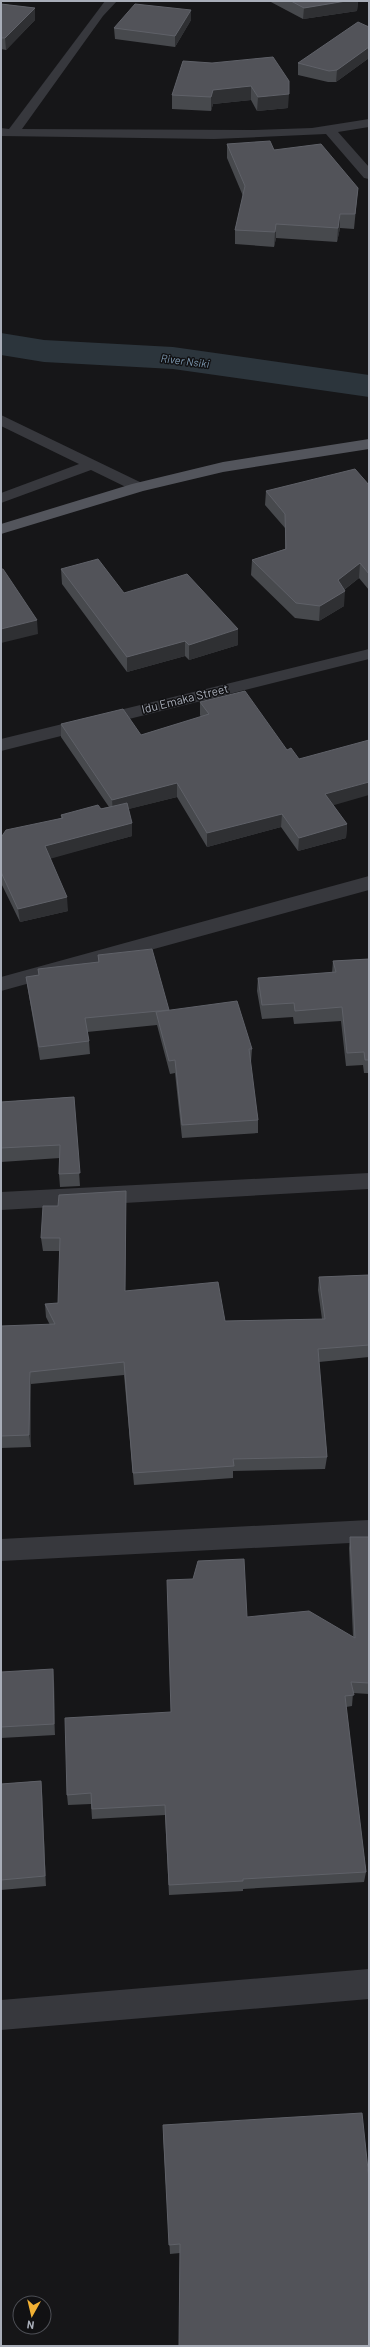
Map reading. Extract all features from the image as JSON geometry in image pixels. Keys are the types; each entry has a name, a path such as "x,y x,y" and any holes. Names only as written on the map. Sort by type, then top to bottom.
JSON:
{"main road":[{"path":"1,529 138,487 223,467 369,444"}],"street":[{"path":"7,132 99,14 111,1"},
{"path":"7,132 175,135 274,134 330,130 369,123"},
{"path":"330,130 369,176"},
{"path":"1,420 138,487"},
{"path":"1,498 93,464"},
{"name":"Idu Emaka Street","path":"1,745 369,654"},
{"path":"1,984 369,883"},
{"path":"1,1200 369,1181"},
{"path":"1,1550 369,1530"},
{"path":"1,2015 369,1984"}],"building":[{"path":"291,1 346,1 304,8"},
{"path":"1,4 35,8 5,38 1,38"},
{"path":"135,4 191,10 175,36 114,28"},
{"path":"358,22 369,27 369,47 337,70 329,71 298,63"},
{"path":"273,57 289,81 289,94 258,97 251,86 213,90 211,97 172,95 183,61 212,63"},
{"path":"270,141 274,150 321,144 358,188 355,214 340,214 338,228 276,224 275,232 235,230 245,186 227,144"},
{"path":"355,469 369,485 369,574 360,563 338,580 345,591 320,606 296,603 252,560 286,549 285,514 266,491"},
{"path":"98,559 124,593 187,574 238,629 189,645 185,641 127,657 61,569"},
{"path":"1,569 3,569 37,620 1,629"},
{"path":"245,691 287,750 291,748 299,759 369,740 369,782 325,794 347,824 299,838 282,814 207,833 177,783 112,800 61,724 123,709 141,735 209,714 200,702"},
{"path":"127,803 132,823 45,846 67,897 18,909 1,872 1,836 6,830 63,818 61,815 98,805 101,809"},
{"path":"152,949 169,1010 85,1018 89,1041 39,1047 26,977 39,975 38,969 99,962 98,955"},
{"path":"369,959 369,1060 365,1060 364,1052 347,1053 342,1007 295,1011 294,1003 262,1005 258,978 336,972 333,961"},
{"path":"237,1001 252,1049 249,1049 258,1120 182,1125 175,1060 169,1061 156,1012"},
{"path":"74,1097 80,1173 59,1174 60,1145 1,1148 1,1102"},
{"path":"126,1191 125,1291 218,1282 225,1321 325,1319 319,1277 369,1275 369,1345 318,1349 327,1457 233,1459 234,1466 133,1473 124,1362 30,1372 29,1435 1,1436 1,1326 55,1324 45,1304 58,1303 60,1238 41,1238 43,1206 58,1206 59,1195"},
{"path":"350,1537 369,1537 369,1683 351,1682 354,1695 345,1696 366,1872 169,1885 165,1805 92,1809 91,1793 67,1795 65,1718 171,1712 167,1580 193,1579 198,1561 244,1559 247,1617 309,1611 355,1638"},
{"path":"53,1669 54,1724 1,1727 1,1672"},
{"path":"41,1781 45,1876 1,1880 1,1784"},
{"path":"362,2113 369,2179 369,2346 179,2346 180,2244 169,2245 163,2125"}],"waterway":[{"name":"River Nsiki","path":"1,344 44,351 173,358 369,386"}]}
